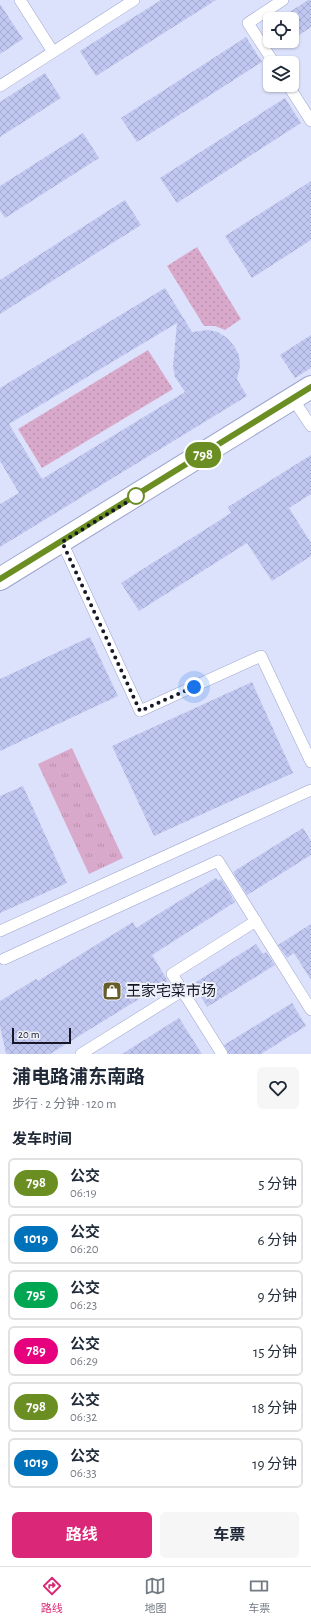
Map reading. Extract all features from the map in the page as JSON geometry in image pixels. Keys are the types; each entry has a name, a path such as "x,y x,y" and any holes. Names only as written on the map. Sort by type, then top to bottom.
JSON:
{"street":[{"path":"0,579 302,393"}],"lane":[{"path":"20,0 53,52"},
{"path":"0,86 134,0"},
{"path":"269,56 248,23 283,0"},
{"path":"292,92 311,121"},
{"path":"302,393 311,426"},
{"path":"62,542 140,711 261,656 311,762"},
{"path":"0,931 311,790"},
{"path":"4,959 218,861 311,1010"},
{"path":"222,1054 172,974 256,921"},
{"path":"81,1054 182,991"}],"green space":[{"path":"197,247 241,319 225,330 215,326 204,326 167,266"},
{"path":"148,350 173,389 42,468 18,429"},
{"path":"72,748 123,858 89,874 38,764"}],"building":[{"path":"161,0 216,0 96,76 80,51"},
{"path":"308,0 311,0 311,27 299,35 299,12 290,12"},
{"path":"0,4 23,39 0,54"},
{"path":"246,37 262,62 137,142 121,118"},
{"path":"45,73 61,98 0,137 0,102"},
{"path":"285,98 301,123 177,203 160,178"},
{"path":"83,133 99,158 5,218 0,210 0,186"},
{"path":"311,181 311,240 252,278 225,236"},
{"path":"125,200 141,225 0,314 0,280"},
{"path":"165,288 192,332 208,330 218,332 227,338 234,346 239,355 240,366 237,379 247,396 0,547 0,504 19,493 0,461 0,388","holes":["177,323 173,366 175,377 185,392 42,479 9,424"]},
{"path":"311,335 311,368 295,378 280,355"},
{"path":"311,455 311,494 289,508 311,543 311,556 272,581 247,543 139,611 121,583 231,513 228,507"},
{"path":"90,637 118,696 0,751 0,679"},
{"path":"252,682 293,773 154,836 112,746"},
{"path":"23,786 67,883 0,913 0,796"},
{"path":"303,828 311,841 311,855 247,895 233,872"},
{"path":"216,878 218,881 221,879 235,902 152,955 168,981 50,1054 6,1054 0,1026 0,1001 36,979 38,981 133,922 136,928"},
{"path":"311,924 311,980 294,953 287,958 278,945"},
{"path":"256,944 263,954 266,952 275,965 207,1007 193,984"},
{"path":"292,1003 306,1026 261,1054 229,1054 224,1045"},
{"path":"179,1018 202,1054 122,1054"}],"bus line":[{"name":"798","path":"0,579 140,494 311,387"}],"place":[{"name":"王家宅菜市场","path":"112,991"}],"route":[{"path":"136,496 140,494 62,542 140,711 194,687"}]}
